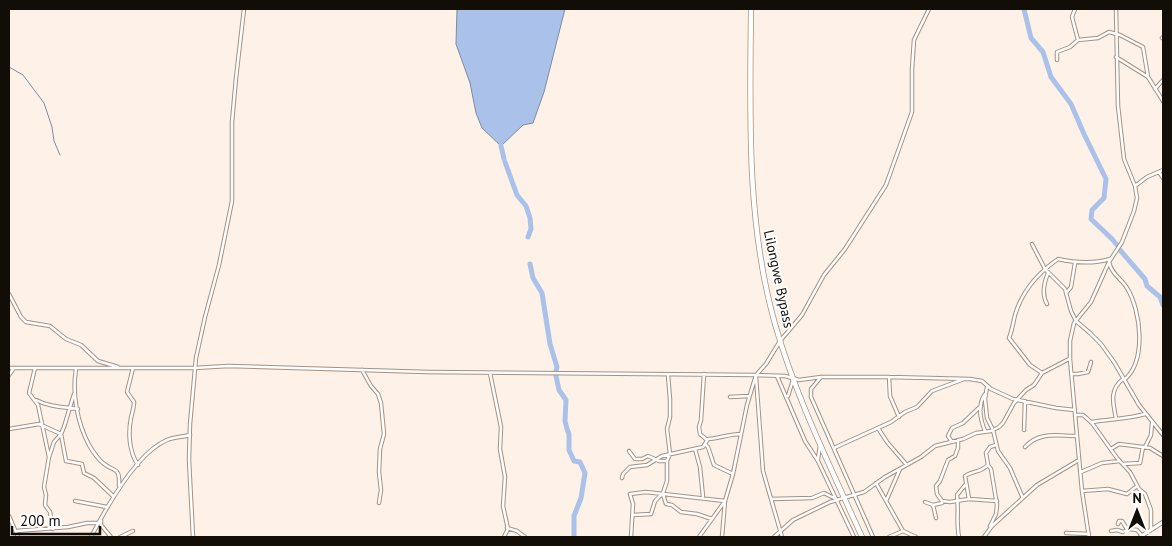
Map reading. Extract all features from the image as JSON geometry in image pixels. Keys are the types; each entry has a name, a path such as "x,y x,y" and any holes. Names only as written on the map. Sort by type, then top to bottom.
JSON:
{"main road":[{"name":"Lilongwe Bypass","path":"751,9 752,190 763,273 780,342 793,380 862,537"}],"street":[{"path":"193,537 190,435 196,368 201,333 218,273 232,201 232,122 244,9"},
{"path":"722,537 725,501 749,396 756,375 802,315 824,275 845,249 886,186 912,112 914,40 929,9"},
{"path":"1075,9 1072,17 1078,40"},
{"path":"1066,533 1089,536 1082,491 1076,410 1071,374 1071,336 1076,321 1091,302 1109,262 1122,242 1137,198 1135,186 1126,167 1123,152 1118,106 1116,9"},
{"path":"1057,60 1057,52 1070,47 1078,40 1098,38 1109,32 1116,34 1142,48 1148,77 1154,89 1163,100"},
{"path":"1116,57 1148,77"},
{"path":"1154,89 1163,80"},
{"path":"1135,186 1147,177 1163,170"},
{"path":"1159,172 1163,178"},
{"path":"1032,244 1048,273 1062,283 1067,292 1071,311 1076,321 1101,344 1145,414 1163,436"},
{"path":"1042,373 1030,365 1009,337 1024,294 1034,279 1058,259 1075,263 1101,262 1112,258"},
{"path":"1109,262 1112,272 1127,288 1137,313 1139,335 1138,355 1130,374 1115,387 1112,395 1116,418"},
{"path":"1067,292 1071,287 1075,263"},
{"path":"1047,304 1043,291 1048,273"},
{"path":"9,294 21,317 26,322 50,326 66,338 80,345 98,362 119,368"},
{"path":"774,537 793,520 836,499 864,492 906,464 921,457 935,446 976,433 993,430 1003,423 1017,400 1034,385 1042,373 1070,359"},
{"path":"1071,374 1088,372 1091,362"},
{"path":"9,368 196,368 228,366 362,370 756,375 790,377 793,380 821,377 975,379 987,387 1017,400 1076,410"},
{"path":"9,375 14,368"},
{"path":"36,368 29,393 35,399 54,406 78,410"},
{"path":"76,368 74,394 80,424 89,445 104,464 114,468 119,474 119,487"},
{"path":"133,368 127,392 134,402 129,428 132,453 138,465"},
{"path":"362,370 382,403 384,434 380,449 379,472 381,490 379,503"},
{"path":"490,372 500,424 500,449 505,476 503,506 507,528 504,537"},
{"path":"704,374 700,434 707,440 721,438 730,434 741,434"},
{"path":"633,515 651,514 655,501 663,493 667,481 667,461 670,454 667,429 670,417 668,375"},
{"path":"756,375 762,462 782,537"},
{"path":"777,376 788,397 805,441 818,461 854,537"},
{"path":"821,377 812,386 810,392 873,537"},
{"path":"889,377 890,396 898,417"},
{"path":"834,448 878,428 919,406 932,391 966,379"},
{"path":"788,397 793,380"},
{"path":"987,387 986,418 993,430 996,445 1010,468 1023,497"},
{"path":"986,392 982,398 981,406 981,422 986,432"},
{"path":"53,529 50,512 45,504 46,495 44,487 49,457 54,442 61,434 74,394"},
{"path":"730,397 749,396"},
{"path":"35,399 49,457"},
{"path":"1024,430 1025,401"},
{"path":"952,442 948,434 952,428 963,423 981,406"},
{"path":"1076,414 1083,415 1092,423 1130,472 1137,486 1145,494 1150,505 1151,530"},
{"path":"1092,423 1116,418 1132,418 1145,414"},
{"path":"1122,464 1140,463 1144,447 1152,435 1152,422"},
{"path":"9,429 42,424 61,434"},
{"path":"878,428 906,464"},
{"path":"61,434 66,461 82,464 84,474 94,478 113,496"},
{"path":"91,537 113,496 143,458 167,440 190,435"},
{"path":"1025,447 1029,442 1042,435 1077,436"},
{"path":"707,440 706,445 714,465 732,474"},
{"path":"944,502 937,494 936,486 940,481 948,460 955,456 958,440"},
{"path":"818,461 820,442"},
{"path":"1111,449 1119,444 1144,447 1153,449 1156,453 1163,456"},
{"path":"622,478 623,474 630,467 647,465 670,454 706,445"},
{"path":"988,532 996,514 996,501 986,451 996,445"},
{"path":"695,449 700,466 703,497"},
{"path":"629,451 635,459 642,459 648,456 656,460 667,461"},
{"path":"984,537 1023,497 1041,482 1080,460"},
{"path":"1081,472 1102,463 1120,461"},
{"path":"969,499 965,476 971,472 982,470 988,464"},
{"path":"886,502 901,468"},
{"path":"876,483 903,531 916,537"},
{"path":"959,537 956,517 958,494 966,484"},
{"path":"1082,491 1112,490 1127,494 1137,486"},
{"path":"631,537 633,504 630,494 646,492 663,493 725,501"},
{"path":"663,493 666,504 672,505 681,512 698,514 712,519"},
{"path":"771,499 812,498 824,493 836,499"},
{"path":"925,502 933,505 969,499 996,501"},
{"path":"75,501 107,507"},
{"path":"699,537 725,501"},
{"path":"933,505 936,518"},
{"path":"9,516 18,537"},
{"path":"1118,524 1118,522 1122,521 1128,529"},
{"path":"1111,531 1137,530 1142,537 1163,522"},
{"path":"16,531 68,528 87,523 99,524 111,537"},
{"path":"507,528 517,530 525,537"},
{"path":"120,537 132,531"},
{"path":"890,537 903,531"}],"water":[{"path":"457,9 565,9 544,92 533,123 523,125 501,146 482,128 476,113 470,83 456,44"}],"waterway":[{"path":"1024,9 1031,38 1043,52 1051,77 1071,104 1106,179 1104,198 1092,210 1091,219 1117,245"},
{"path":"9,67 23,75 44,103 52,127 54,141 60,155"},
{"path":"501,146 504,159"},
{"path":"505,162 517,195 526,206 530,218 531,229 528,237"},
{"path":"1120,250 1145,279 1147,286 1160,297 1163,305"},
{"path":"530,264 533,278 542,293 550,344 557,367 556,371"},
{"path":"556,376 559,390 566,400 565,421 569,434 569,450 574,461 580,462 585,473 581,498 574,516 574,537"}]}
